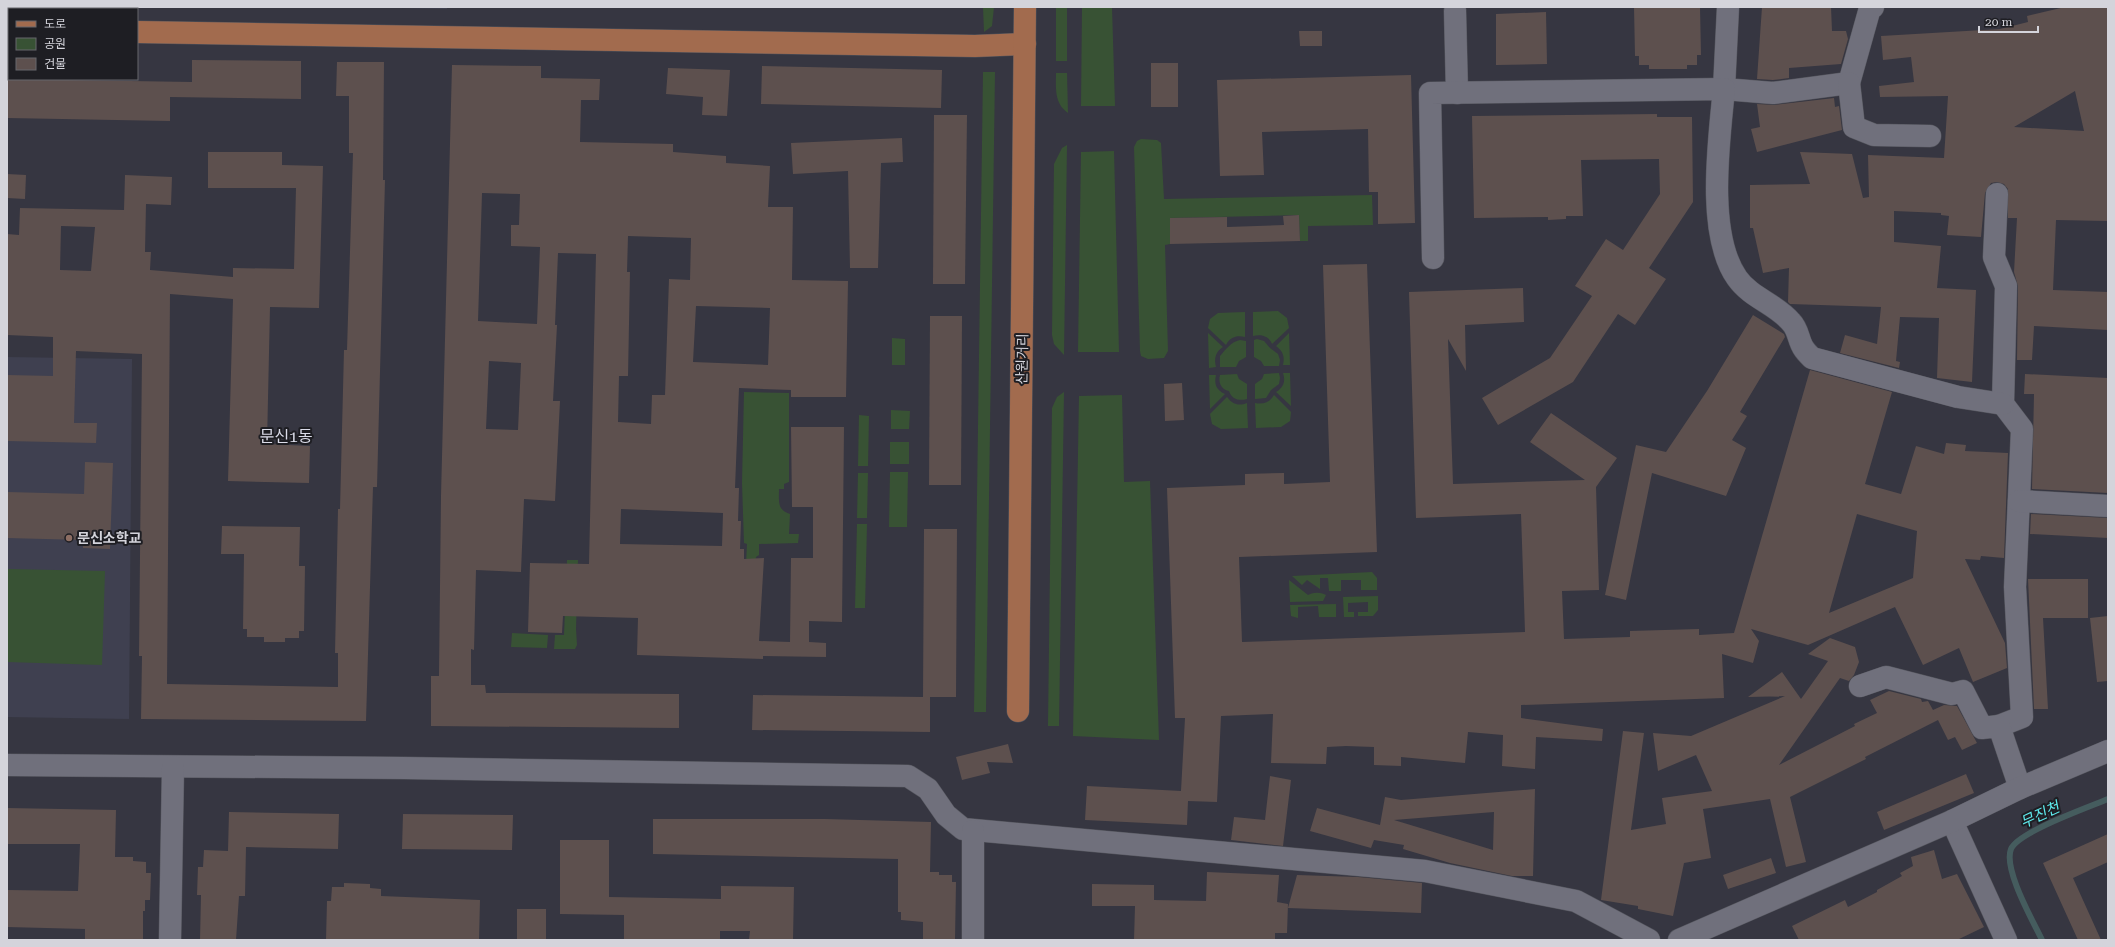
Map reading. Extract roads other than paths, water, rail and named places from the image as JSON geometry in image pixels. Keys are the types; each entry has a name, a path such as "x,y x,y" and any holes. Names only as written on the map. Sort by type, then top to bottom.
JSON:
{"main road":[{"name":"산원거리","path":"1018,711 1025,7"},
{"path":"138,32 975,46 1025,44"}],"street":[{"path":"1728,7 1724,89 1718,152 1719,226 1728,263 1738,279 1749,290 1791,322 1799,333 1803,348 1812,358 1958,397 2003,404"},
{"path":"1873,7 1870,8 1849,83 1854,127 1874,135 1930,136"},
{"path":"1454,11 1457,93"},
{"path":"1432,258 1430,93 1724,89 1773,93 1849,83"},
{"path":"1860,686 1886,677 1952,694 1963,691 1982,728 1999,726 2022,717 2015,587 2022,429 2003,404 2006,286 1994,257 1997,194"},
{"path":"2019,501 2108,506"},
{"path":"1999,726 2020,788"},
{"path":"1679,940 1952,821 2020,788 2108,751"},
{"path":"7,765 396,768 908,776 928,790 946,815 963,829 1425,872 1576,901 1649,940"},
{"path":"170,940 173,767"},
{"path":"1952,821 2006,940"},
{"path":"973,940 974,831"}],"waterway":[{"name":"무진천","path":"2042,940 2015,882 2011,869 2011,849 2016,842 2026,835 2108,799"}],"place":[{"name":"문신소학교","path":"69,538"}],"district":[{"name":"문신1동","path":"286,436"}]}
